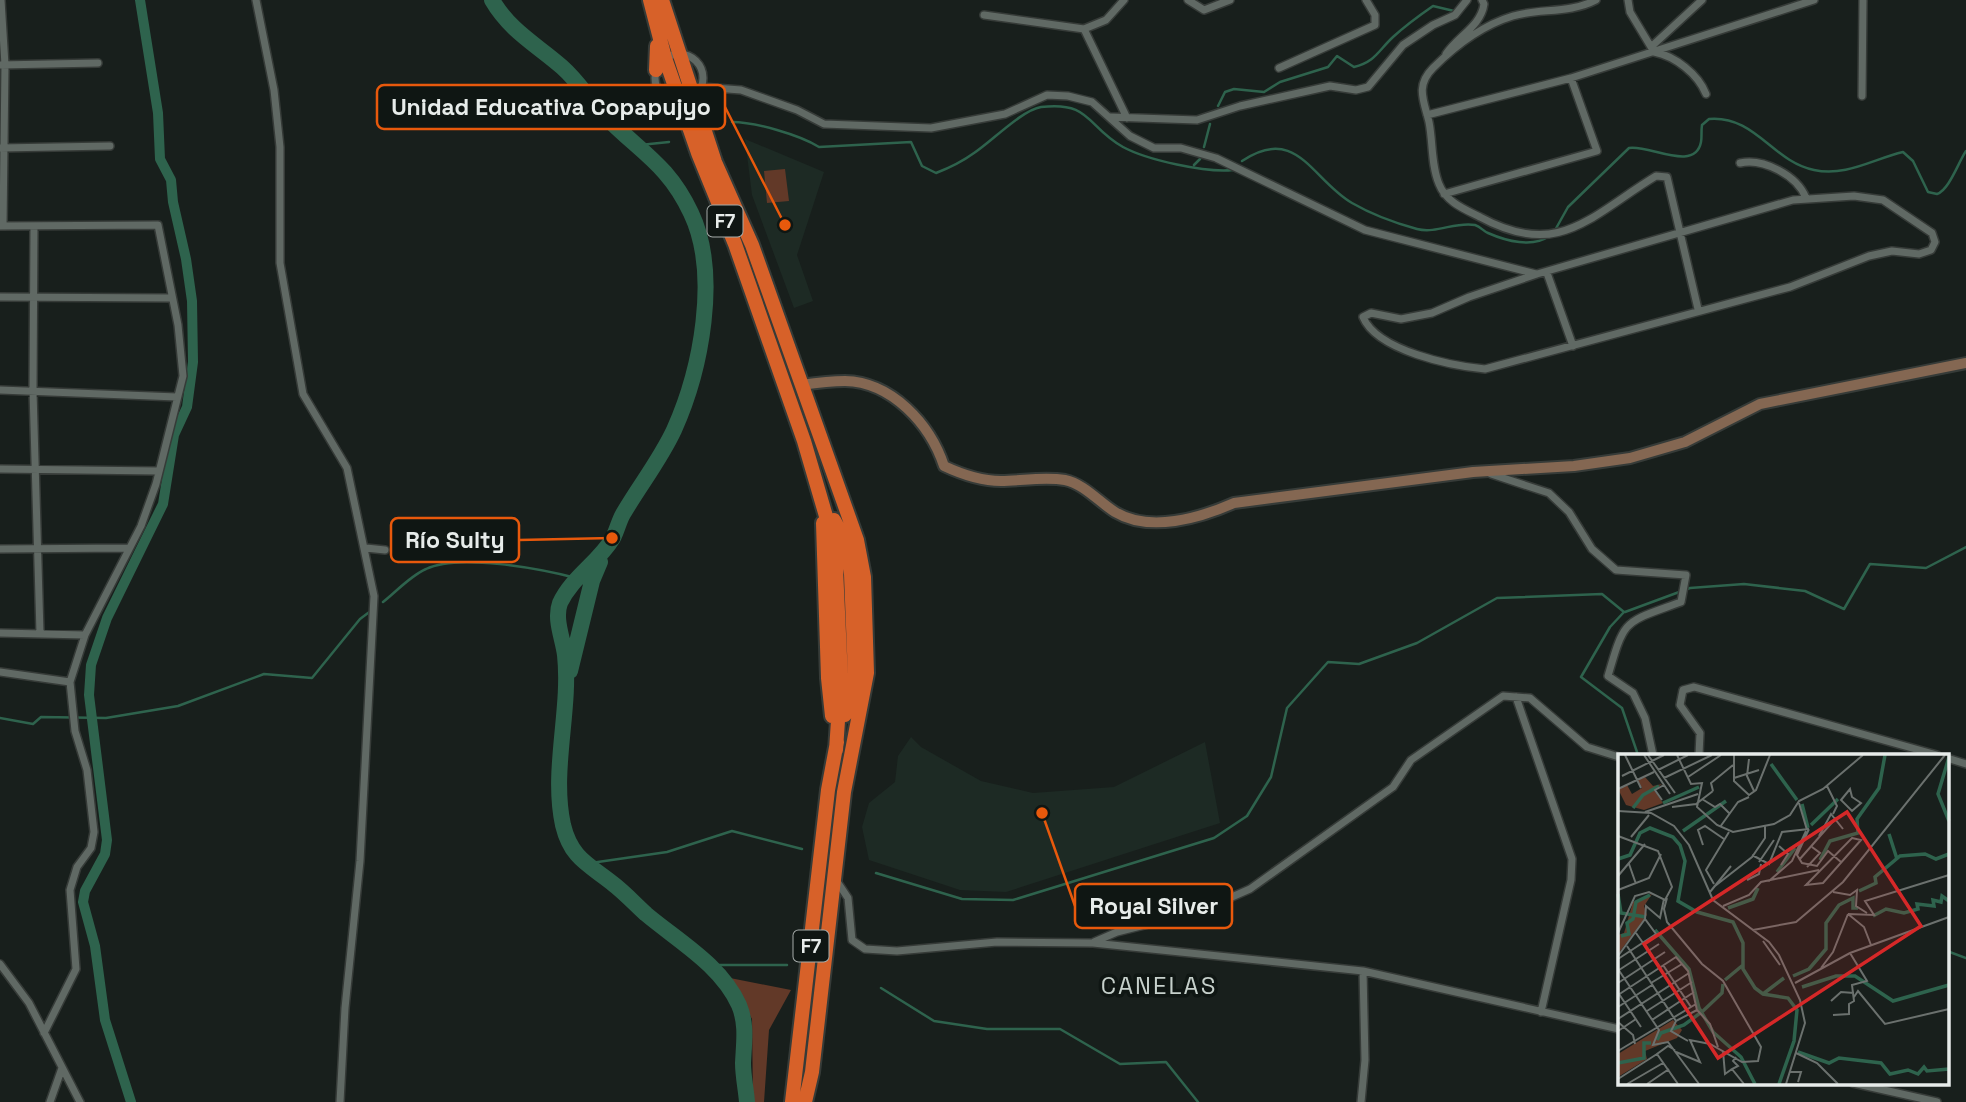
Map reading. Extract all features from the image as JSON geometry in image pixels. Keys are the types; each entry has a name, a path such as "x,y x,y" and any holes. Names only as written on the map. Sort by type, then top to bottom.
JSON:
{"highway":[{"name":"F7","path":"650,0 671,56 691,95 695,124 823,500 835,547 841,677 836,750 792,1102"},
{"name":"F7","path":"662,0 664,34"},
{"path":"656,71 664,34 692,59"},
{"path":"666,98 695,124"},
{"name":"F7","path":"695,124 752,245 857,540 864,577 867,673 844,792 812,1072 806,1102"}],"street":[{"path":"1,0 1,226 158,225 183,376 159,471 141,526 85,635 70,682 75,731 87,770 94,832 91,848 77,867 70,890 69,910 76,969 44,1033"},
{"path":"256,0 274,90 280,147 280,263 303,394 347,468 374,596 369,719 340,1102"},
{"path":"984,15 1084,29 1106,20 1124,0"},
{"path":"1188,0 1204,10 1230,0"},
{"path":"1279,68 1375,24 1375,15 1366,0"},
{"path":"1109,117 1197,120 1240,106 1330,86 1356,90 1368,87 1403,45 1425,29 1455,15 1467,0"},
{"path":"1442,60 1460,36 1480,19 1484,4 1482,0"},
{"path":"1596,0 1559,11 1512,16 1466,40 1425,77 1421,86 1438,183 1444,194 1464,209 1510,232 1531,236 1580,227 1626,194 1661,175 1670,182 1698,309"},
{"path":"1628,0 1630,12 1652,50 1668,55 1690,72 1706,94"},
{"path":"1652,50 1702,0"},
{"path":"1427,115 1571,78 1814,0"},
{"path":"1863,0 1863,96"},
{"path":"1084,29 1127,118"},
{"path":"691,95 702,71 692,59 671,56 656,71 656,86 666,98 741,90 797,110 824,124 931,128 1005,114 1047,95 1093,102 1130,136 1154,148 1181,148 1216,158 1365,230 1537,274"},
{"path":"2,65 98,63"},
{"path":"1444,194 1597,152 1571,78"},
{"path":"1,148 110,146"},
{"path":"1740,163 1756,159 1772,167 1792,180 1806,198"},
{"path":"1854,196 1883,200 1933,233 1935,242 1931,250 1919,254 1892,251 1869,257 1790,287 1698,309 1485,369 1457,366 1409,352 1368,328 1363,317 1371,313 1401,319 1432,313 1468,297 1537,274 1806,198 1854,196"},
{"path":"34,226 33,391 40,633"},
{"path":"1547,273 1573,346"},
{"path":"0,297 172,298"},
{"path":"801,385 847,381 879,388 916,416 940,453 944,466 964,475 1000,481 1048,477 1074,482 1117,513 1133,519 1161,521 1202,517 1234,503 1473,472 1574,466 1630,458 1685,442 1760,404 1966,363"},
{"path":"0,390 177,397"},
{"path":"0,469 159,471"},
{"path":"1473,472 1501,476 1549,493 1569,512 1592,549 1616,570 1686,575 1681,602 1630,621 1619,637 1608,676 1633,692 1645,718 1653,754"},
{"path":"0,549 128,548"},
{"path":"366,548 384,550"},
{"path":"0,633 85,635"},
{"path":"0,672 70,682"},
{"path":"1699,754 1700,733 1680,705 1684,690 1694,687 1933,754"},
{"path":"1093,943 1117,932 1200,911 1250,890 1394,787 1411,760 1503,695 1530,698 1587,747 1618,757"},
{"path":"1516,697 1572,859 1571,880 1541,1012"},
{"path":"1948,758 1966,764"},
{"path":"835,877 848,898 852,940 865,949 897,951 997,942 1093,943 1363,971 1618,1030"},
{"path":"0,964 29,1003 80,1102"},
{"path":"1361,1102 1365,1060 1363,971"},
{"path":"50,1102 62,1068"},
{"path":"1857,1084 1937,1102"}],"shaded area":[{"path":"745,139 824,172 797,255 813,301 794,308 752,195"},
{"path":"785,169 789,201 767,203 764,171"},
{"path":"911,737 921,747 981,781 1033,793 1114,787 1205,742 1220,823 1006,892 960,890 869,860 862,827 869,803 895,782 898,756"},
{"path":"730,978 791,990 769,1030 764,1102 753,1102 752,1019"}],"waterway":[{"path":"131,1102 105,1020 95,946 83,902 85,891 105,854 107,840 89,695 91,665 107,618 163,504 174,435 187,407 193,362 192,301 186,259 173,202 171,180 160,159 158,113 140,0"},
{"path":"492,0 515,29 568,73 605,116 663,170 682,196 700,237 704,264 704,322 684,406 674,430 623,514 613,538 571,585 558,609 566,676 560,804 566,836 576,853 698,955 731,991 743,1019 743,1068 747,1102"},
{"path":"1218,106 1225,92 1234,89 1264,92 1280,82 1328,67 1337,56 1354,67 1361,65 1372,59 1398,33 1433,6 1454,11"},
{"path":"732,122 777,130 819,147 911,142 922,166 936,173 970,156 1033,109 1057,106 1079,111 1111,139 1134,152 1193,167 1233,170"},
{"path":"1554,232 1568,207 1629,148 1670,155 1690,155 1697,151 1701,142 1702,125 1709,119 1739,124 1787,158 1814,170 1826,172 1848,169 1903,152 1913,161 1928,192 1937,194 1949,182 1966,151"},
{"path":"1204,147 1210,124"},
{"path":"640,145 669,142"},
{"path":"1242,161 1261,151 1277,149 1290,152 1352,203 1383,218 1417,229 1432,230 1468,224 1503,239 1519,242 1535,242 1549,236"},
{"path":"1194,165 1200,159"},
{"path":"1625,612 1690,588 1744,584 1805,591 1844,609 1870,564 1926,568 1966,547"},
{"path":"570,671 592,581 600,562"},
{"path":"383,602 414,576 440,564 500,564 576,578"},
{"path":"876,873 962,899 1013,900 1214,838 1247,816 1271,777 1287,708 1328,662 1359,664 1417,643 1497,598 1602,594 1624,612 1610,627 1581,677 1622,708 1638,754"},
{"path":"0,718 33,724 41,717 106,718 178,706 264,674 312,678 360,619 372,610"},
{"path":"584,864 667,852 732,831 802,849"},
{"path":"1948,951 1966,958"},
{"path":"708,965 787,965"},
{"path":"881,988 934,1021 987,1029 1060,1029 1120,1064 1166,1062 1198,1102"}],"place":[{"name":"Unidad Educativa Copapujyo","path":"785,225"},
{"name":"Río Sulty","path":"612,538"},
{"name":"Royal Silver","path":"1042,813"}],"district":[{"name":"CANELAS","path":"1159,985"}]}
